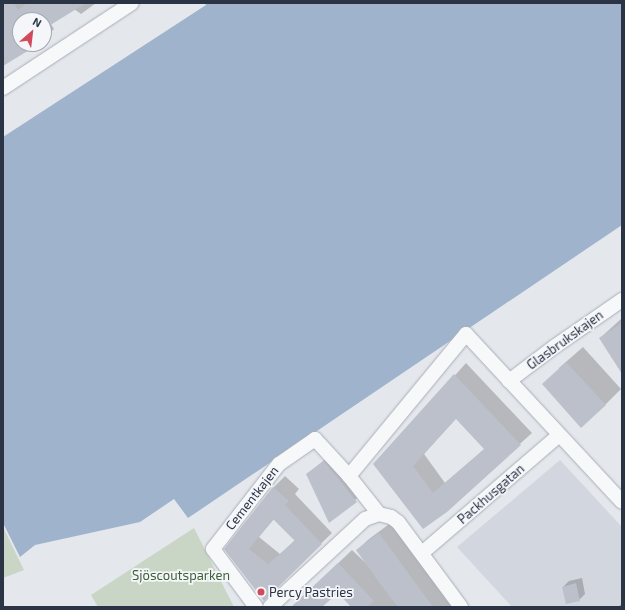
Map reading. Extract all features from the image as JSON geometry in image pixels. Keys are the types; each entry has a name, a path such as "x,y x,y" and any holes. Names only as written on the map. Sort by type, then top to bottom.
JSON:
{"street":[{"path":"3,88 131,3"},
{"name":"Glasbrukskajen","path":"509,381 554,347 622,300"},
{"path":"349,476 466,334 622,502"},
{"name":"Packhusgatan","path":"422,553 559,435"},
{"name":"Cementkajen","path":"256,607 212,549 279,464 315,439 349,476 379,514"},
{"path":"270,607 366,519 379,514 391,517 398,522 461,607"}],"shaded area":[{"path":"560,460 622,527 622,607 512,607 457,547"}],"green space":[{"path":"3,527 24,570 3,578"},
{"name":"Sjöscoutsparken","path":"194,528 234,607 98,607 91,595"}],"water":[{"path":"205,3 622,3 622,225 188,518 174,499 140,522 35,545 20,557 3,523 3,137 206,5"}],"building":[{"path":"3,3 14,3 18,10 27,3 86,3 52,24 52,12 12,12 12,52 26,52 3,66"},
{"path":"622,323 622,374 599,338"},
{"path":"566,362 606,405 581,428 542,384"},
{"path":"454,374 521,445 447,512 423,529 373,464","holes":["456,419 484,449 433,493 413,466"]},
{"path":"324,461 357,502 329,523 306,474"},
{"path":"273,487 289,501 285,505 322,544 264,601 224,549","holes":["273,519 295,541 268,564 249,549"]},
{"path":"379,533 433,607 398,607 381,585 356,550"},
{"path":"338,563 374,601 367,607 351,607 338,593 322,607 291,607"},
{"path":"576,583 580,601 566,604 562,587"}],"place":[{"name":"Percy Pastries","path":"261,592"}]}
